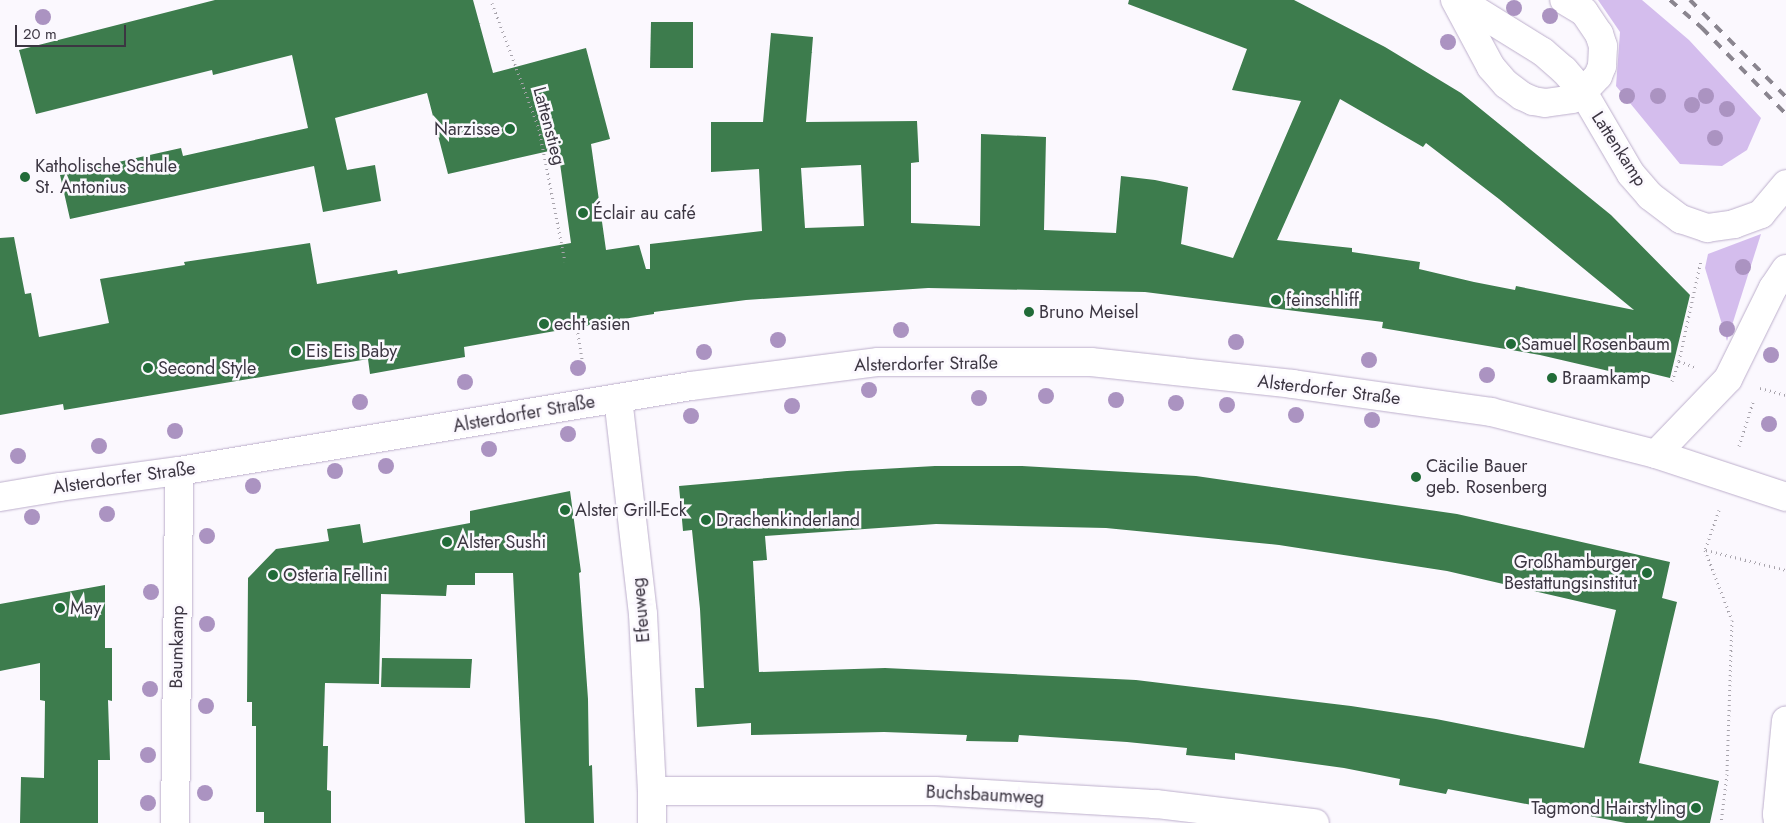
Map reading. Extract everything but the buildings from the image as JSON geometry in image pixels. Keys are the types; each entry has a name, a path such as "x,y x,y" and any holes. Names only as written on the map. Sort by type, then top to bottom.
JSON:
{"street":[{"name":"Lattenkamp","path":"1455,0 1491,67 1506,84 1522,96 1533,101 1555,102 1572,99 1583,92 1600,71 1603,46 1599,34 1584,12 1564,0"},
{"name":"Lattenkamp","path":"1459,0 1543,52 1564,70 1583,92 1631,174 1650,196 1681,219 1707,228 1734,224 1761,214 1786,184"},
{"path":"1656,454 1728,379 1773,288 1786,269"},
{"name":"Alsterdorfer Straße","path":"0,497 60,486 179,471 691,386 878,362 1091,362 1293,384 1491,412 1656,454 1786,497"},
{"name":"Efeuweg","path":"618,398 642,614 652,791 652,823"},
{"name":"Baumkamp","path":"174,823 179,471"},
{"path":"1778,823 1777,814 1786,720"},
{"name":"Buchsbaumweg","path":"652,791 935,791 1156,804 1315,823"}],"path":[{"name":"Lattenstieg","path":"492,3 539,129 565,261"},
{"path":"1672,381 1679,361 1707,228"},
{"path":"577,328 589,403"},
{"path":"1721,823 1727,774 1732,620 1705,550 1755,396"},
{"path":"1705,550 1786,570"}],"shaded area":[{"path":"1598,0 1642,0 1689,40 1761,118 1747,150 1722,166 1680,164 1616,86 1620,32"},
{"path":"1761,234 1727,341 1705,268 1708,254"}],"railway":[{"path":"1670,0 1702,28 1786,114"},
{"path":"1690,0 1786,97"}],"place":[{"name":"Narzisse","path":"510,129"},
{"name":"Katholische Schule St. Antonius","path":"25,177"},
{"name":"Éclair au café","path":"583,213"},
{"name":"feinschliff","path":"1276,300"},
{"name":"Bruno Meisel","path":"1029,312"},
{"name":"echt asien","path":"544,324"},
{"name":"Samuel Rosenbaum","path":"1511,344"},
{"name":"Eis Eis Baby","path":"296,351"},
{"name":"Second Style","path":"148,368"},
{"name":"Braamkamp","path":"1552,378"},
{"name":"Cäcilie Bauer geb. Rosenberg","path":"1416,477"},
{"name":"Alster Grill-Eck","path":"565,510"},
{"name":"Drachenkinderland","path":"706,520"},
{"name":"Alster Sushi","path":"447,542"},
{"name":"Großhamburger Bestattungsinstitut","path":"1647,573"},
{"name":"Osteria Fellini","path":"273,575"},
{"name":"May","path":"60,608"},
{"name":"Tagmond Hairstyling","path":"1696,808"}]}
